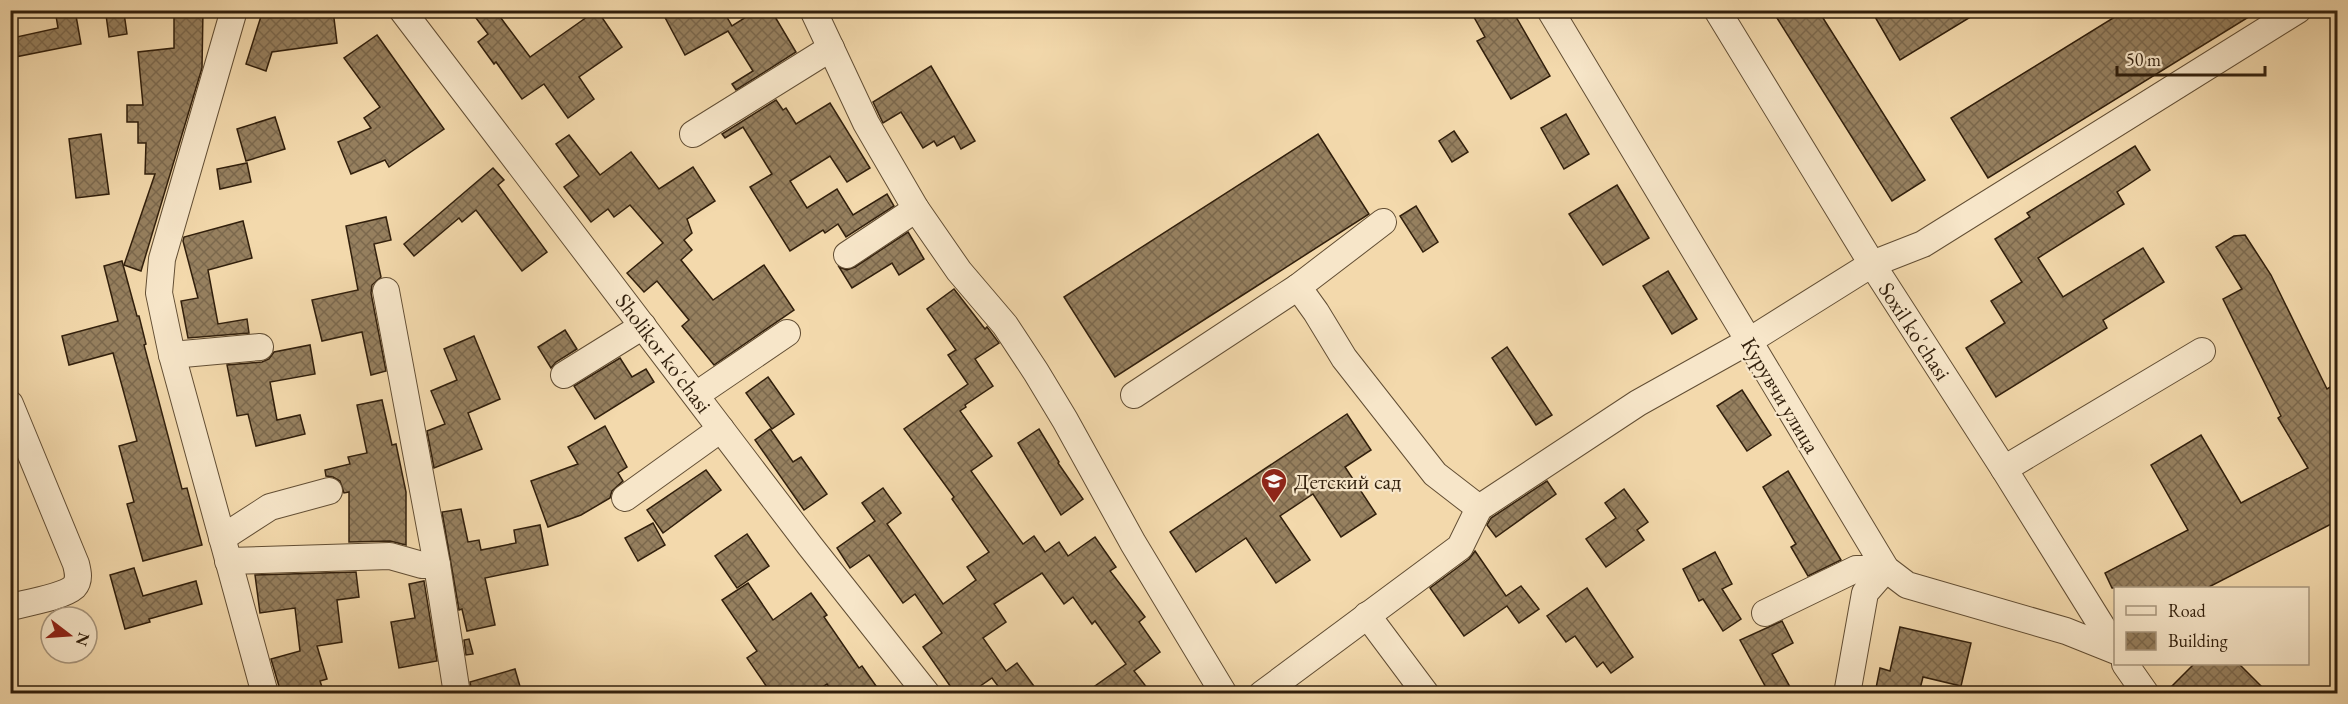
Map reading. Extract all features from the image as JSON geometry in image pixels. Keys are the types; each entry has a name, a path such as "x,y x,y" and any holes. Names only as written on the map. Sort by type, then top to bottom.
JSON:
{"street":[{"path":"234,10 162,259 159,293 171,355 265,693"},
{"name":"Sholikor ko'chasi","path":"402,10 721,429 927,693"},
{"path":"813,10 866,123 916,209 959,271 1005,325 1036,372 1133,543 1224,693"},
{"name":"Курувчи улица","path":"1550,10 1886,569 1907,585 2066,631 2114,650"},
{"name":"Soxil ko'chasi","path":"1717,10 1872,264 2004,469 2114,648"},
{"path":"1262,693 1460,547 1479,508 1638,403 1749,341 1872,264 1923,244 2298,10"},
{"path":"693,134 831,48"},
{"path":"847,255 916,209"},
{"path":"1134,395 1298,286 1383,222"},
{"path":"1298,286 1344,358 1435,474 1479,508"},
{"path":"386,291 437,565 456,693"},
{"path":"564,375 643,326"},
{"path":"696,395 787,333"},
{"path":"171,355 260,347"},
{"path":"2004,469 2202,351"},
{"path":"10,404 76,564 78,576 75,586 64,592 10,607"},
{"path":"625,498 721,429"},
{"path":"225,549 270,507 328,491"},
{"path":"225,549 390,556 422,565 437,565"},
{"path":"1765,613 1856,569 1886,569"},
{"path":"1847,693 1865,593 1886,569"},
{"path":"1367,615 1426,693"},
{"path":"2126,665 2146,693"}],"building":[{"path":"55,10 75,10 81,44 15,57 12,38 58,28"},
{"path":"174,10 203,10 202,68 141,271 124,265 155,174 145,174 146,143 138,143 138,122 127,122 127,105 143,105 138,52 174,48"},
{"path":"263,10 285,10 284,15 333,10 337,43 272,52 266,71 246,64"},
{"path":"470,10 495,10 530,57 597,10 622,47 579,77 594,99 568,118 544,84 522,99 496,62 494,64 478,42 488,34"},
{"path":"661,10 723,10 732,26 757,10 771,10 796,52 736,90 732,84 753,71 728,31 685,55"},
{"path":"1470,10 1512,10 1550,76 1511,99 1477,41 1485,37"},
{"path":"1772,10 1818,10 1925,180 1892,201"},
{"path":"1871,10 1982,10 1900,60"},
{"path":"2126,10 2260,10 1988,178 1951,118"},
{"path":"124,13 127,34 109,37 106,15"},
{"path":"377,35 444,129 389,167 385,160 351,174 338,142 371,128 364,118 380,107 344,58"},
{"path":"931,66 975,141 961,149 954,136 937,146 934,141 923,148 901,112 883,123 873,102"},
{"path":"776,100 783,110 786,108 796,124 830,103 870,168 847,182 830,156 790,181 807,208 837,189 853,215 887,194 894,206 846,237 838,224 825,233 823,230 790,251 750,187 772,174 743,127 725,138 722,134"},
{"path":"1566,114 1589,154 1564,169 1541,128"},
{"path":"275,117 285,149 246,161 237,129"},
{"path":"1454,131 1468,152 1452,162 1439,141"},
{"path":"101,134 109,194 76,198 69,139"},
{"path":"1318,134 1369,214 1115,377 1064,297"},
{"path":"569,135 600,175 631,152 659,189 693,167 715,201 687,219 692,233 684,240 692,250 681,260 713,300 764,265 794,310 714,365 682,326 689,320 657,281 644,292 627,273 663,243 630,205 614,217 608,209 591,222 564,187 579,176 556,144"},
{"path":"2135,146 2150,170 2117,192 2124,204 2038,258 2063,297 2143,248 2164,282 2103,320 2107,328 1996,397 1966,348 2005,323 1991,301 2022,282 1995,239 2030,217 2027,213"},
{"path":"247,163 251,182 220,189 217,169"},
{"path":"493,168 504,180 498,185 547,252 522,271 476,210 462,222 459,218 414,256 404,244"},
{"path":"1617,185 1649,238 1603,265 1569,214"},
{"path":"1416,206 1438,242 1423,252 1400,216"},
{"path":"386,217 391,240 374,244 381,277 372,285 371,293 386,371 371,375 362,332 322,341 312,300 358,290 346,226"},
{"path":"243,221 252,258 208,270 218,324 247,319 249,333 188,338 181,301 198,298 183,241 184,237"},
{"path":"908,232 924,259 899,275 892,263 852,288 839,267 847,270 855,267"},
{"path":"2245,235 2271,275 2327,389 2337,383 2337,521 2209,587 2112,588 2105,573 2188,530 2151,465 2201,435 2241,503 2308,468 2278,418 2281,416 2223,299 2242,289 2216,247 2234,236"},
{"path":"122,261 137,316 139,316 146,344 144,345 182,489 187,488 202,545 143,561 127,504 134,502 119,446 137,441 113,353 69,365 62,336 118,321 104,266"},
{"path":"1668,271 1697,319 1672,334 1643,286"},
{"path":"954,289 999,343 975,359 993,386 960,411 992,456 971,471 1023,544 1034,536 1045,552 1059,542 1068,556 1095,537 1116,567 1110,571 1145,617 1139,622 1160,652 1134,671 1151,693 1085,693 1126,664 1095,621 1092,624 1073,597 1064,604 1042,573 994,604 1006,622 983,638 1006,671 1017,663 1039,693 1003,693 992,678 970,693 955,693 923,647 942,633 915,594 903,603 869,555 850,568 837,548 875,521 862,503 883,488 901,513 887,524 943,604 976,580 967,567 989,552 952,499 954,497 904,429 968,384 948,355 956,350 927,309"},
{"path":"565,330 577,349 556,362 551,368 538,347"},
{"path":"474,336 500,399 468,413 482,449 434,468 427,431 445,424 431,391 457,380 444,349"},
{"path":"310,345 315,374 270,382 277,420 300,415 305,434 256,446 248,414 237,416 227,365 262,362 269,359 274,352"},
{"path":"1507,347 1552,415 1536,425 1492,358"},
{"path":"620,358 632,377 646,369 654,382 595,419 574,386"},
{"path":"768,377 794,414 772,429 746,393"},
{"path":"1742,390 1771,435 1747,451 1717,406"},
{"path":"382,400 392,445 396,444 406,492 406,545 390,541 349,542 349,492 344,493 340,481 326,476 325,470 350,464 348,457 367,453 357,405"},
{"path":"1347,414 1371,450 1345,467 1376,514 1341,537 1313,494 1280,516 1310,560 1276,583 1246,538 1196,572 1170,532"},
{"path":"605,426 627,467 618,473 623,481 612,491 610,498 581,515 548,527 531,481 578,464 568,447"},
{"path":"770,429 793,462 801,457 827,494 804,510 755,440"},
{"path":"1039,429 1058,463 1083,499 1061,515 1018,443"},
{"path":"706,470 721,490 663,533 647,510"},
{"path":"1788,471 1841,560 1808,576 1791,547 1796,544 1763,487"},
{"path":"1547,481 1556,494 1496,537 1487,525 1491,518"},
{"path":"1624,489 1648,522 1637,530 1644,540 1606,567 1586,539 1616,518 1605,503"},
{"path":"461,509 468,542 479,540 481,550 516,543 514,530 540,525 548,565 485,578 495,625 467,631 462,609 459,610 442,512"},
{"path":"653,523 665,545 638,561 625,538"},
{"path":"747,534 769,566 737,588 715,556"},
{"path":"1475,551 1506,596 1521,586 1539,609 1519,623 1507,606 1464,636 1430,588 1469,559"},
{"path":"1715,552 1732,584 1722,589 1741,619 1723,631 1703,599 1699,601 1683,569"},
{"path":"134,568 143,596 196,581 202,604 149,619 150,622 125,629 110,575"},
{"path":"356,572 359,597 337,600 342,642 317,646 327,679 320,681 324,693 281,693 271,659 300,651 295,608 260,613 255,575"},
{"path":"424,581 437,661 399,668 391,622 415,618 409,584"},
{"path":"748,583 773,620 811,593 827,615 824,617 859,668 862,666 881,693 833,693 827,684 813,693 771,693 747,658 757,651 722,600"},
{"path":"1587,588 1633,657 1611,673 1603,662 1597,667 1575,636 1566,642 1547,616"},
{"path":"1782,621 1793,643 1772,654 1790,687 1777,693 1769,693 1740,640"},
{"path":"1900,627 1971,643 1961,686 1923,677 1919,693 1875,693 1880,668 1890,671"},
{"path":"469,639 473,654 466,655 464,640"},
{"path":"2193,665 2240,665 2268,693 2165,693"},
{"path":"515,669 521,690 508,693 472,693 470,682"}],"place":[{"name":"Детский сад","path":"1274,504"}]}
